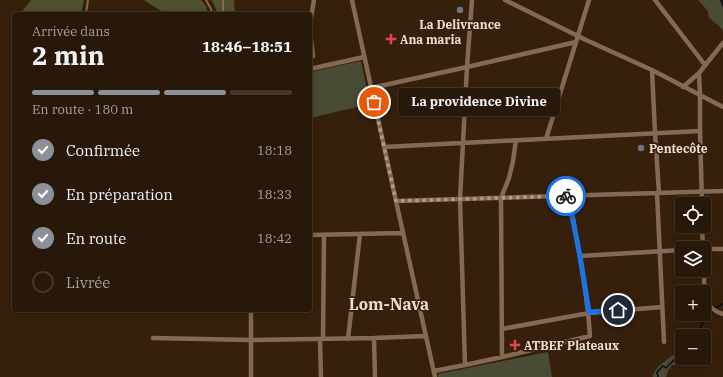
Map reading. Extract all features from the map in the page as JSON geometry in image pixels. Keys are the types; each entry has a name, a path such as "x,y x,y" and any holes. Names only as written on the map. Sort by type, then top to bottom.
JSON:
{"street":[{"path":"312,12 314,0"},
{"path":"352,0 435,377"},
{"path":"465,365 460,199 472,0"},
{"path":"546,139 589,0"},
{"path":"656,0 705,65"},
{"path":"508,1 578,36 652,70 723,107"},
{"path":"371,88 576,42"},
{"path":"683,87 699,73 723,43"},
{"path":"312,69 364,57"},
{"path":"652,70 664,342"},
{"path":"699,73 702,197"},
{"path":"384,147 700,131"},
{"path":"502,357 501,198 509,178 516,140"},
{"path":"396,201 723,191"},
{"path":"434,371 502,357 590,336 589,312 568,196"},
{"path":"312,235 403,233"},
{"path":"348,339 360,234"},
{"path":"321,377 324,235"},
{"path":"711,249 723,249"},
{"path":"580,256 675,250"},
{"path":"704,277 705,299 707,304 717,312 723,314"},
{"path":"502,329 589,312 662,307"},
{"path":"251,312 251,377"},
{"path":"153,338 252,340 348,339 426,336"},
{"path":"374,338 375,377"}],"lane":[{"path":"86,12 88,0"},
{"path":"206,0 212,12"},
{"path":"223,0 223,12"}],"green space":[{"path":"31,0 84,0 81,12 22,12"},
{"path":"144,0 201,0 206,6 208,12 161,12"},
{"path":"211,0 234,0 235,12 216,12"},
{"path":"698,0 720,0 723,8 723,31 709,18 708,11"},
{"path":"361,61 370,104 312,118 312,72"},
{"path":"548,352 552,377 438,377 438,374"},
{"path":"675,354 675,365 672,365 666,377 653,377 657,369"}],"waterway":[{"path":"721,0 723,5"},
{"path":"715,308 723,304"},
{"path":"700,329 706,316 712,311"},
{"path":"658,377 657,372 663,366 666,368 675,359"}],"way so far":[{"path":"374,102 396,201 566,196"}],"place":[{"name":"La Delivrance","path":"460,10"},
{"name":"Ana maria","path":"391,39"},
{"name":"La providence Divine","path":"374,102"},
{"name":"Pentecôte","path":"641,148"},
{"name":"ATBEF Plateaux","path":"515,345"}],"district":[{"name":"Lom-Nava","path":"389,304"}],"route":[{"path":"566,196 568,196 580,256 589,312 618,310"}]}
